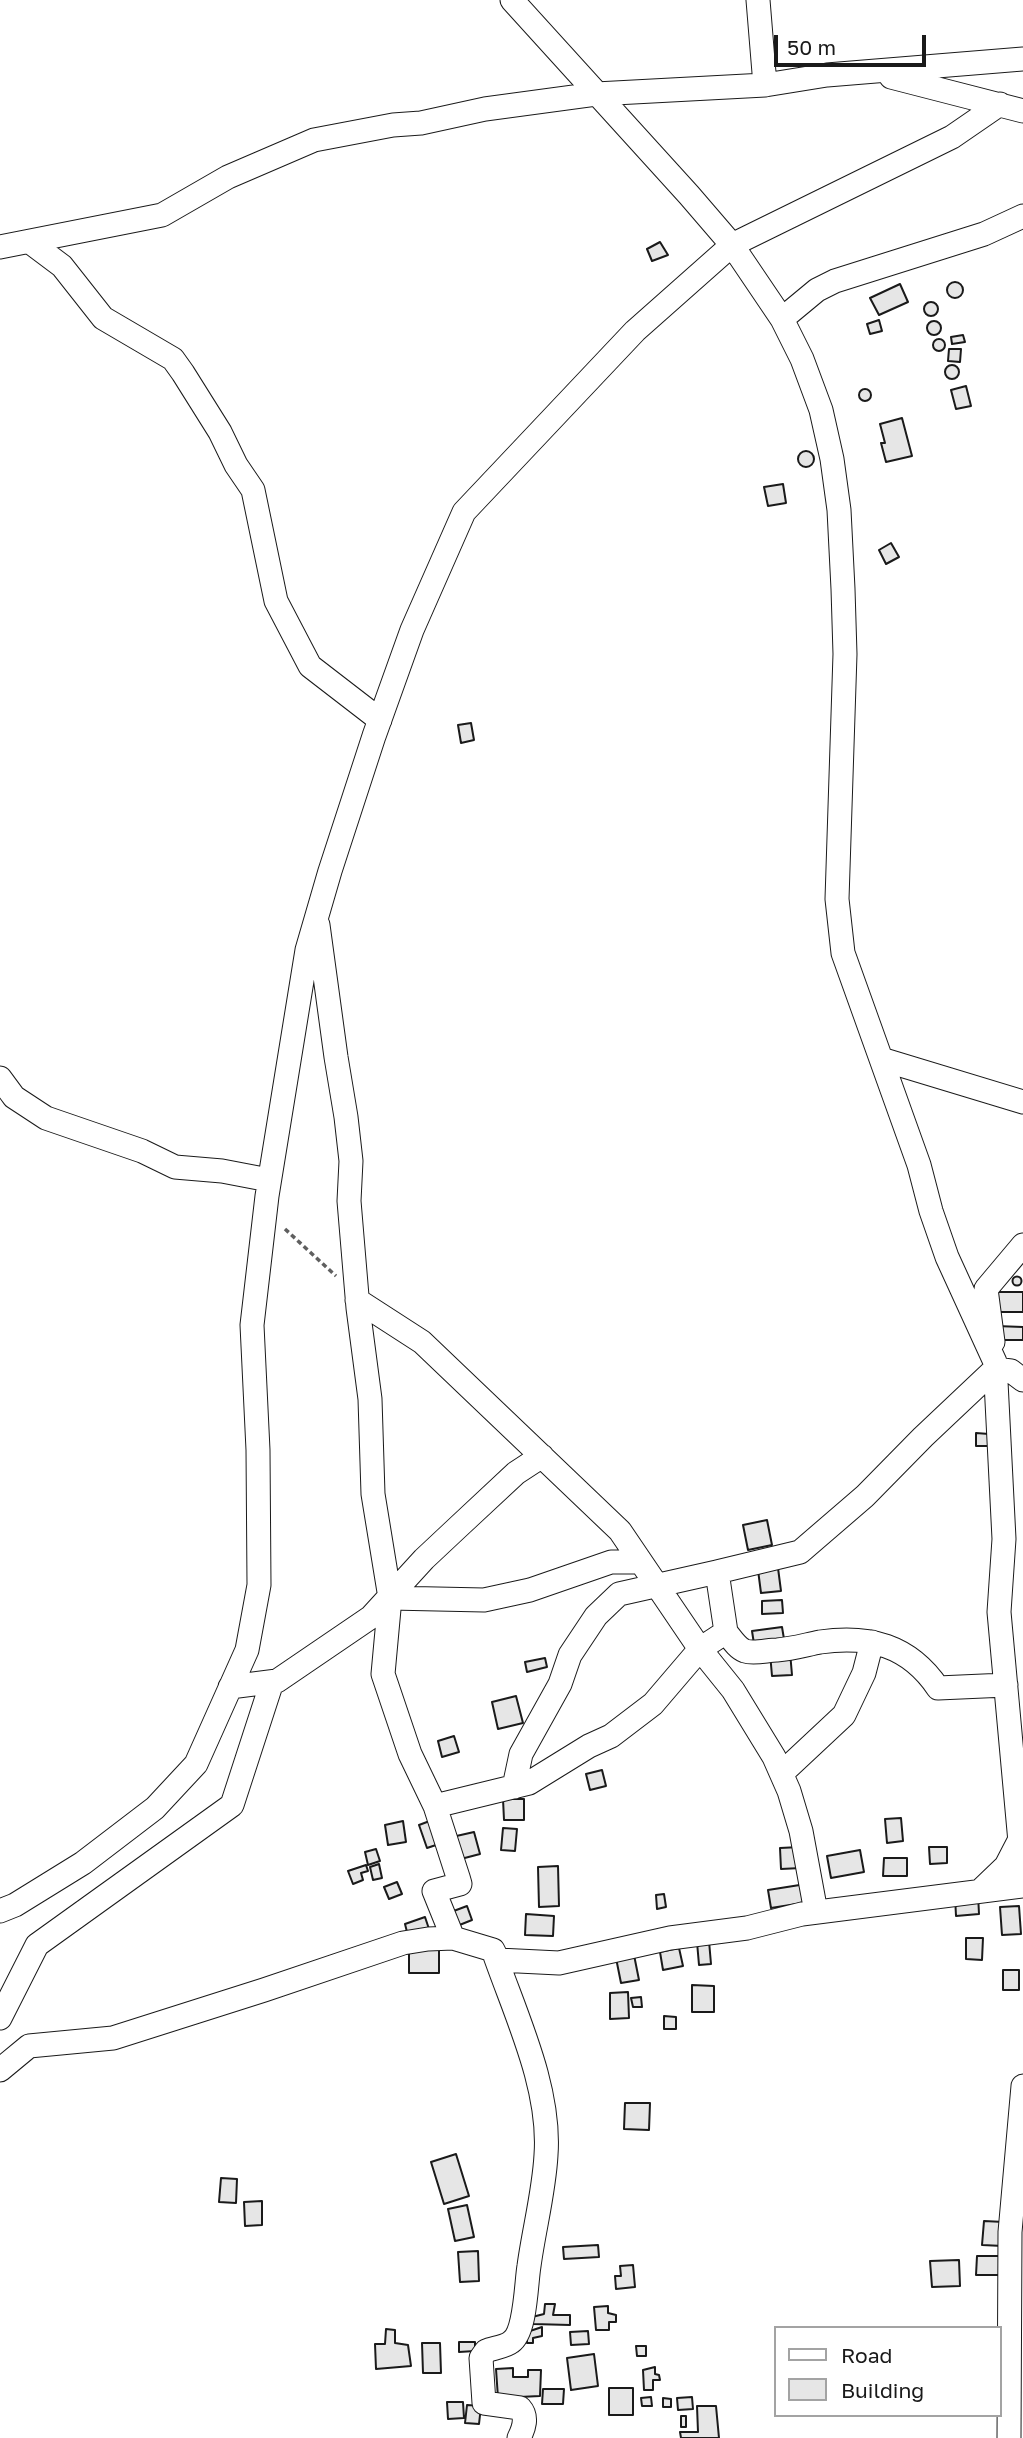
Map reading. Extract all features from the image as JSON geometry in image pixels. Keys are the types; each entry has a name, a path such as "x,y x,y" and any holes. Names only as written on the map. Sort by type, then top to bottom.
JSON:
{"street":[{"path":"512,0 732,246 782,320 802,359 821,410 832,459 839,510 845,654 837,899 843,953 919,1165 947,1257 995,1366 1012,1371 1023,1380"},
{"path":"758,0 765,85"},
{"path":"0,247 162,215 228,177 314,140 393,125 421,123 485,109 596,94 765,85 827,75 1023,59"},
{"path":"869,72 1023,111"},
{"path":"0,1911 15,1905 83,1863 155,1808 196,1764 247,1650 259,1585 258,1450 252,1325 269,1180 305,962 317,915 380,720 412,630 464,512 635,331 732,246 952,136 1000,104"},
{"path":"782,320 817,290 835,281 984,234 1023,216"},
{"path":"30,242 62,266 103,318 173,359 253,490 276,601 310,666 380,720"},
{"path":"317,915 351,1161 349,1201 370,1399 373,1494 390,1598 383,1674 410,1754 435,1806 460,1884 433,1891 453,1938"},
{"path":"881,1059 1023,1102"},
{"path":"0,1078 14,1097 46,1118 142,1151 175,1167 222,1171 269,1180"},
{"path":"1023,1245 986,1289 995,1366 1004,1539 999,1612 1023,1875"},
{"path":"357,1293 422,1342 620,1531 700,1649 733,1690 774,1757 789,1791 807,1854 816,1912"},
{"path":"514,1787 521,1754 559,1684 570,1655 596,1616 619,1594 800,1552 865,1496 995,1366"},
{"path":"230,1687 277,1681 362,1623 390,1598 424,1559 516,1473 542,1456"},
{"path":"390,1598 484,1600 530,1590 611,1562 641,1562"},
{"path":"717,1572 726,1632 739,1648 746,1652 791,1649 849,1640 872,1642 904,1653 928,1674 937,1688 1006,1685"},
{"path":"435,1806 529,1783 589,1746 611,1736 653,1704 700,1649 726,1632"},
{"path":"782,1773 844,1714 864,1673 872,1642"},
{"path":"0,2018 37,1945 232,1805 272,1682"},
{"path":"981,1891 1006,1866 1020,1839"},
{"path":"0,2070 29,2046 113,2038 403,1942 453,1938 493,1950 498,1960 559,1964 670,1938 747,1928 816,1912 1023,1886"},
{"path":"493,1950 541,2092 546,2127 544,2183 523,2314 514,2340 486,2351 481,2358 484,2403 520,2408 525,2426 519,2438"},
{"path":"1009,2438 1023,2089"}],"path":[{"path":"265,1209 331,1274 357,1293"}],"building":[{"path":"660,242 668,255 652,261 647,249"},
{"path":"952,282 958,282 963,290 961,296 952,298 947,293 947,287"},
{"path":"900,284 908,302 879,315 870,298"},
{"path":"928,302 934,302 938,309 934,316 928,316 924,312 924,306"},
{"path":"879,320 882,331 870,334 867,324"},
{"path":"934,321 939,323 939,333 934,335 929,333 927,328 929,323"},
{"path":"963,335 965,342 952,344 951,337"},
{"path":"939,339 945,345 939,351 933,345"},
{"path":"949,349 961,349 960,362 948,361"},
{"path":"952,365 957,367 957,377 952,379 947,377 945,372 947,367"},
{"path":"966,386 971,406 956,409 951,390"},
{"path":"865,389 871,395 865,401 859,395"},
{"path":"902,418 912,456 886,462 880,424"},
{"path":"803,451 809,451 814,459 812,465 803,467 798,462 798,456"},
{"path":"783,484 786,503 768,506 764,487"},
{"path":"891,543 899,557 886,564 879,550"},
{"path":"471,723 474,740 461,743 458,725"},
{"path":"1017,1277 1021,1281 1017,1285 1013,1281"},
{"path":"993,1292 1023,1292 1023,1312 993,1312"},
{"path":"996,1326 1023,1327 1023,1340 996,1340"},
{"path":"976,1433 989,1434 988,1446 976,1446"},
{"path":"767,1520 772,1545 748,1550 743,1525"},
{"path":"778,1568 781,1591 761,1593 758,1570"},
{"path":"782,1600 783,1613 762,1614 762,1601"},
{"path":"782,1627 784,1639 754,1644 752,1631"},
{"path":"790,1652 792,1675 772,1676 770,1653"},
{"path":"545,1658 547,1667 527,1672 525,1662"},
{"path":"516,1696 523,1723 498,1729 492,1702"},
{"path":"454,1736 459,1752 442,1757 438,1741"},
{"path":"602,1770 606,1786 590,1790 586,1774"},
{"path":"503,1799 524,1799 524,1820 504,1820"},
{"path":"901,1818 903,1841 887,1843 885,1819"},
{"path":"435,1819 442,1843 427,1848 419,1825"},
{"path":"403,1821 406,1842 388,1845 385,1825"},
{"path":"503,1828 517,1829 515,1851 501,1850"},
{"path":"474,1832 480,1854 457,1860 452,1837"},
{"path":"800,1847 801,1868 781,1869 780,1848"},
{"path":"929,1847 947,1847 947,1863 930,1864"},
{"path":"376,1849 380,1861 368,1865 365,1852"},
{"path":"860,1850 864,1872 831,1878 827,1856"},
{"path":"884,1858 907,1858 907,1876 883,1876"},
{"path":"379,1864 382,1878 373,1880 370,1867"},
{"path":"366,1865 368,1871 361,1873 363,1880 353,1884 348,1871"},
{"path":"558,1866 559,1906 539,1907 538,1867"},
{"path":"397,1882 402,1894 389,1899 384,1887"},
{"path":"806,1884 809,1902 771,1908 768,1890"},
{"path":"664,1894 666,1907 657,1909 656,1895"},
{"path":"978,1894 979,1914 956,1916 955,1896"},
{"path":"467,1906 472,1920 457,1926 451,1912"},
{"path":"1019,1906 1021,1934 1002,1935 1000,1907"},
{"path":"526,1914 554,1916 553,1936 525,1935"},
{"path":"425,1917 429,1929 408,1936 405,1924"},
{"path":"966,1938 983,1938 982,1960 966,1959"},
{"path":"709,1941 711,1964 699,1965 697,1942"},
{"path":"409,1943 439,1943 439,1973 409,1973"},
{"path":"679,1948 683,1966 663,1970 660,1952"},
{"path":"634,1955 639,1980 621,1983 616,1958"},
{"path":"1003,1970 1019,1970 1019,1990 1003,1990"},
{"path":"692,1985 714,1986 714,2012 692,2012"},
{"path":"628,1992 629,2018 610,2019 610,1993"},
{"path":"641,1997 642,2007 633,2007 631,1998"},
{"path":"664,2016 676,2017 676,2029 664,2029"},
{"path":"625,2103 650,2103 649,2130 624,2129"},
{"path":"456,2154 469,2196 444,2204 431,2162"},
{"path":"221,2178 237,2179 236,2203 219,2202"},
{"path":"262,2201 262,2225 245,2226 244,2202"},
{"path":"467,2205 474,2237 455,2241 448,2209"},
{"path":"984,2221 1004,2222 1003,2246 982,2245"},
{"path":"598,2245 599,2257 564,2259 563,2247"},
{"path":"478,2251 479,2281 460,2282 458,2252"},
{"path":"977,2256 999,2256 999,2275 976,2275"},
{"path":"959,2260 960,2286 932,2287 930,2261"},
{"path":"633,2265 635,2287 616,2289 615,2276 621,2276 620,2266"},
{"path":"545,2304 555,2304 553,2315 570,2315 570,2325 533,2324 532,2317 544,2314"},
{"path":"608,2306 608,2313 616,2315 616,2322 609,2322 609,2330 596,2330 594,2307"},
{"path":"542,2327 542,2336 533,2338 533,2343 527,2343 527,2332"},
{"path":"386,2329 395,2330 395,2343 408,2345 411,2366 376,2369 375,2344 385,2344"},
{"path":"588,2331 589,2344 571,2345 570,2332"},
{"path":"459,2342 475,2342 475,2351 459,2352"},
{"path":"422,2343 440,2343 441,2373 423,2373"},
{"path":"636,2346 646,2346 646,2356 637,2356"},
{"path":"594,2354 598,2386 571,2390 567,2358"},
{"path":"655,2367 655,2374 659,2375 660,2380 653,2380 653,2390 644,2390 643,2370"},
{"path":"513,2368 513,2377 528,2377 528,2370 541,2370 540,2396 498,2398 496,2369"},
{"path":"609,2388 633,2388 633,2415 609,2415"},
{"path":"543,2389 564,2389 563,2404 542,2404"},
{"path":"651,2397 652,2406 642,2406 641,2398"},
{"path":"692,2397 693,2409 678,2410 677,2398"},
{"path":"663,2398 671,2399 671,2407 663,2407"},
{"path":"447,2402 463,2402 464,2418 448,2419"},
{"path":"467,2405 481,2406 479,2424 465,2423"},
{"path":"697,2406 716,2406 719,2438 681,2438 680,2432 698,2432"},
{"path":"681,2416 686,2416 686,2427 681,2427"}]}
